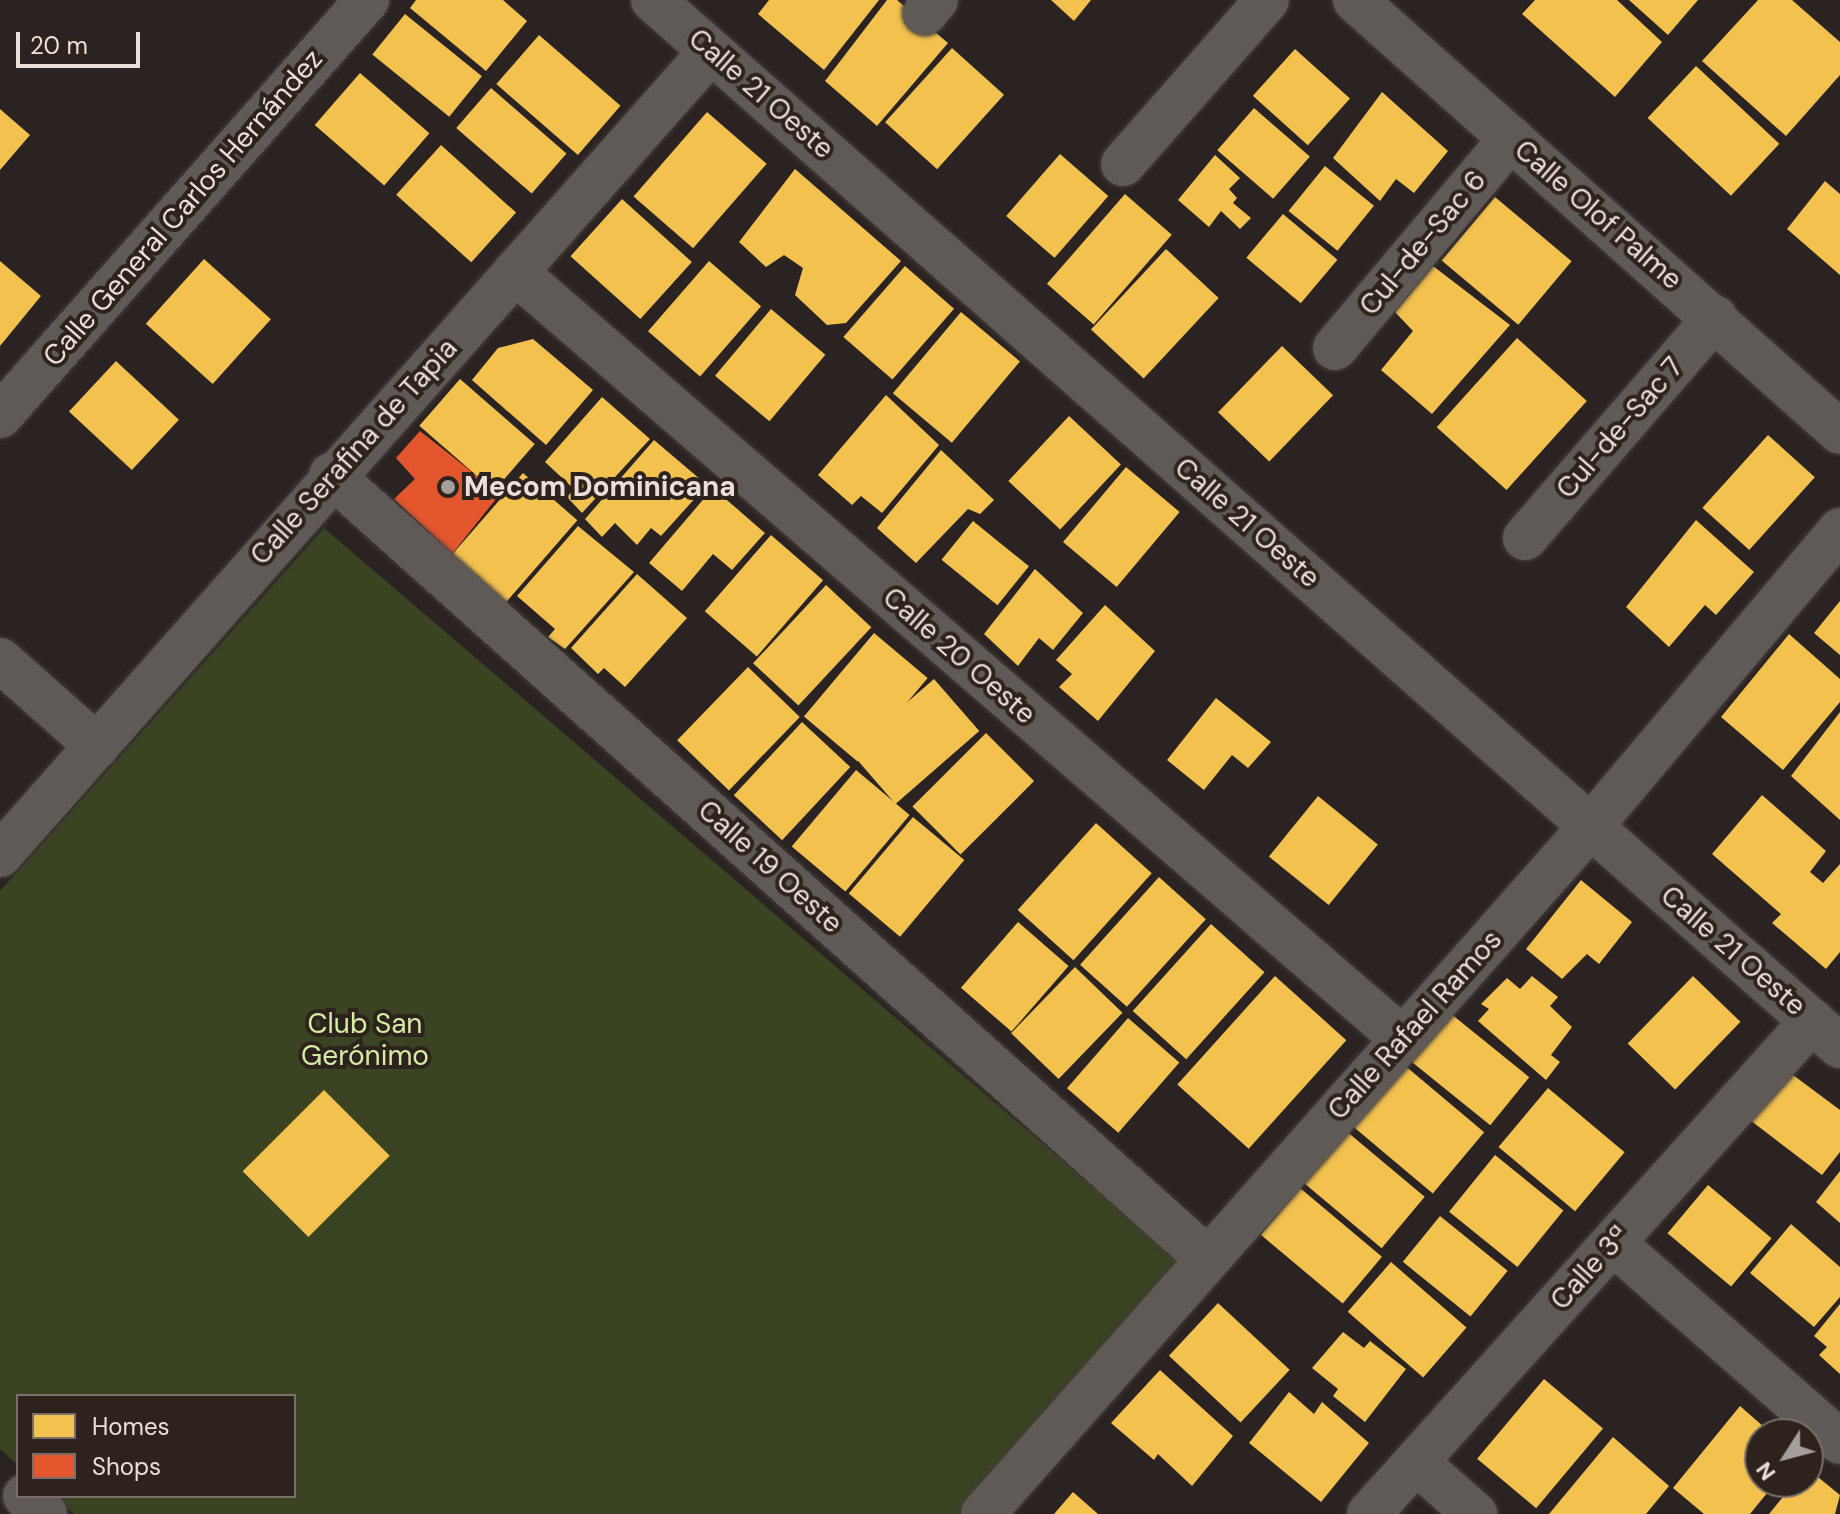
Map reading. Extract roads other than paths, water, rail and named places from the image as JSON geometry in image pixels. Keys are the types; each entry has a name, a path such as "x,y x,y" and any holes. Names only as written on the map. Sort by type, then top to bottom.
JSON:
{"street":[{"name":"Calle General Carlos Hernández","path":"0,416 367,0"},
{"name":"Calle 21 Oeste","path":"653,0 1826,1034"},
{"path":"1123,164 1267,0"},
{"name":"Calle Olof Palme","path":"1355,0 1840,432"},
{"name":"Calle Serafina de Tapia","path":"0,855 331,475 711,51"},
{"name":"Cul-de-Sac 6","path":"1335,348 1511,138"},
{"name":"Calle 20 Oeste","path":"515,272 1403,1039"},
{"name":"Cul-de-Sac 7","path":"1525,538 1715,318"},
{"name":"Calle 19 Oeste","path":"331,475 1208,1259"},
{"name":"Calle Rafael Ramos","path":"983,1514 1591,826 1840,530"},
{"path":"0,660 97,746"},
{"name":"Calle 3ª","path":"1369,1514 1613,1243 1826,1034"},
{"path":"1613,1243 1840,1442"},
{"path":"1416,1462 1475,1514"},
{"path":"0,1474 16,1488"},
{"path":"27,1498 45,1514"}],"place":[{"name":"Mecom Dominicana","path":"448,487"}],"park label":[{"name":"Club San Gerónimo","path":"365,1040"}]}
